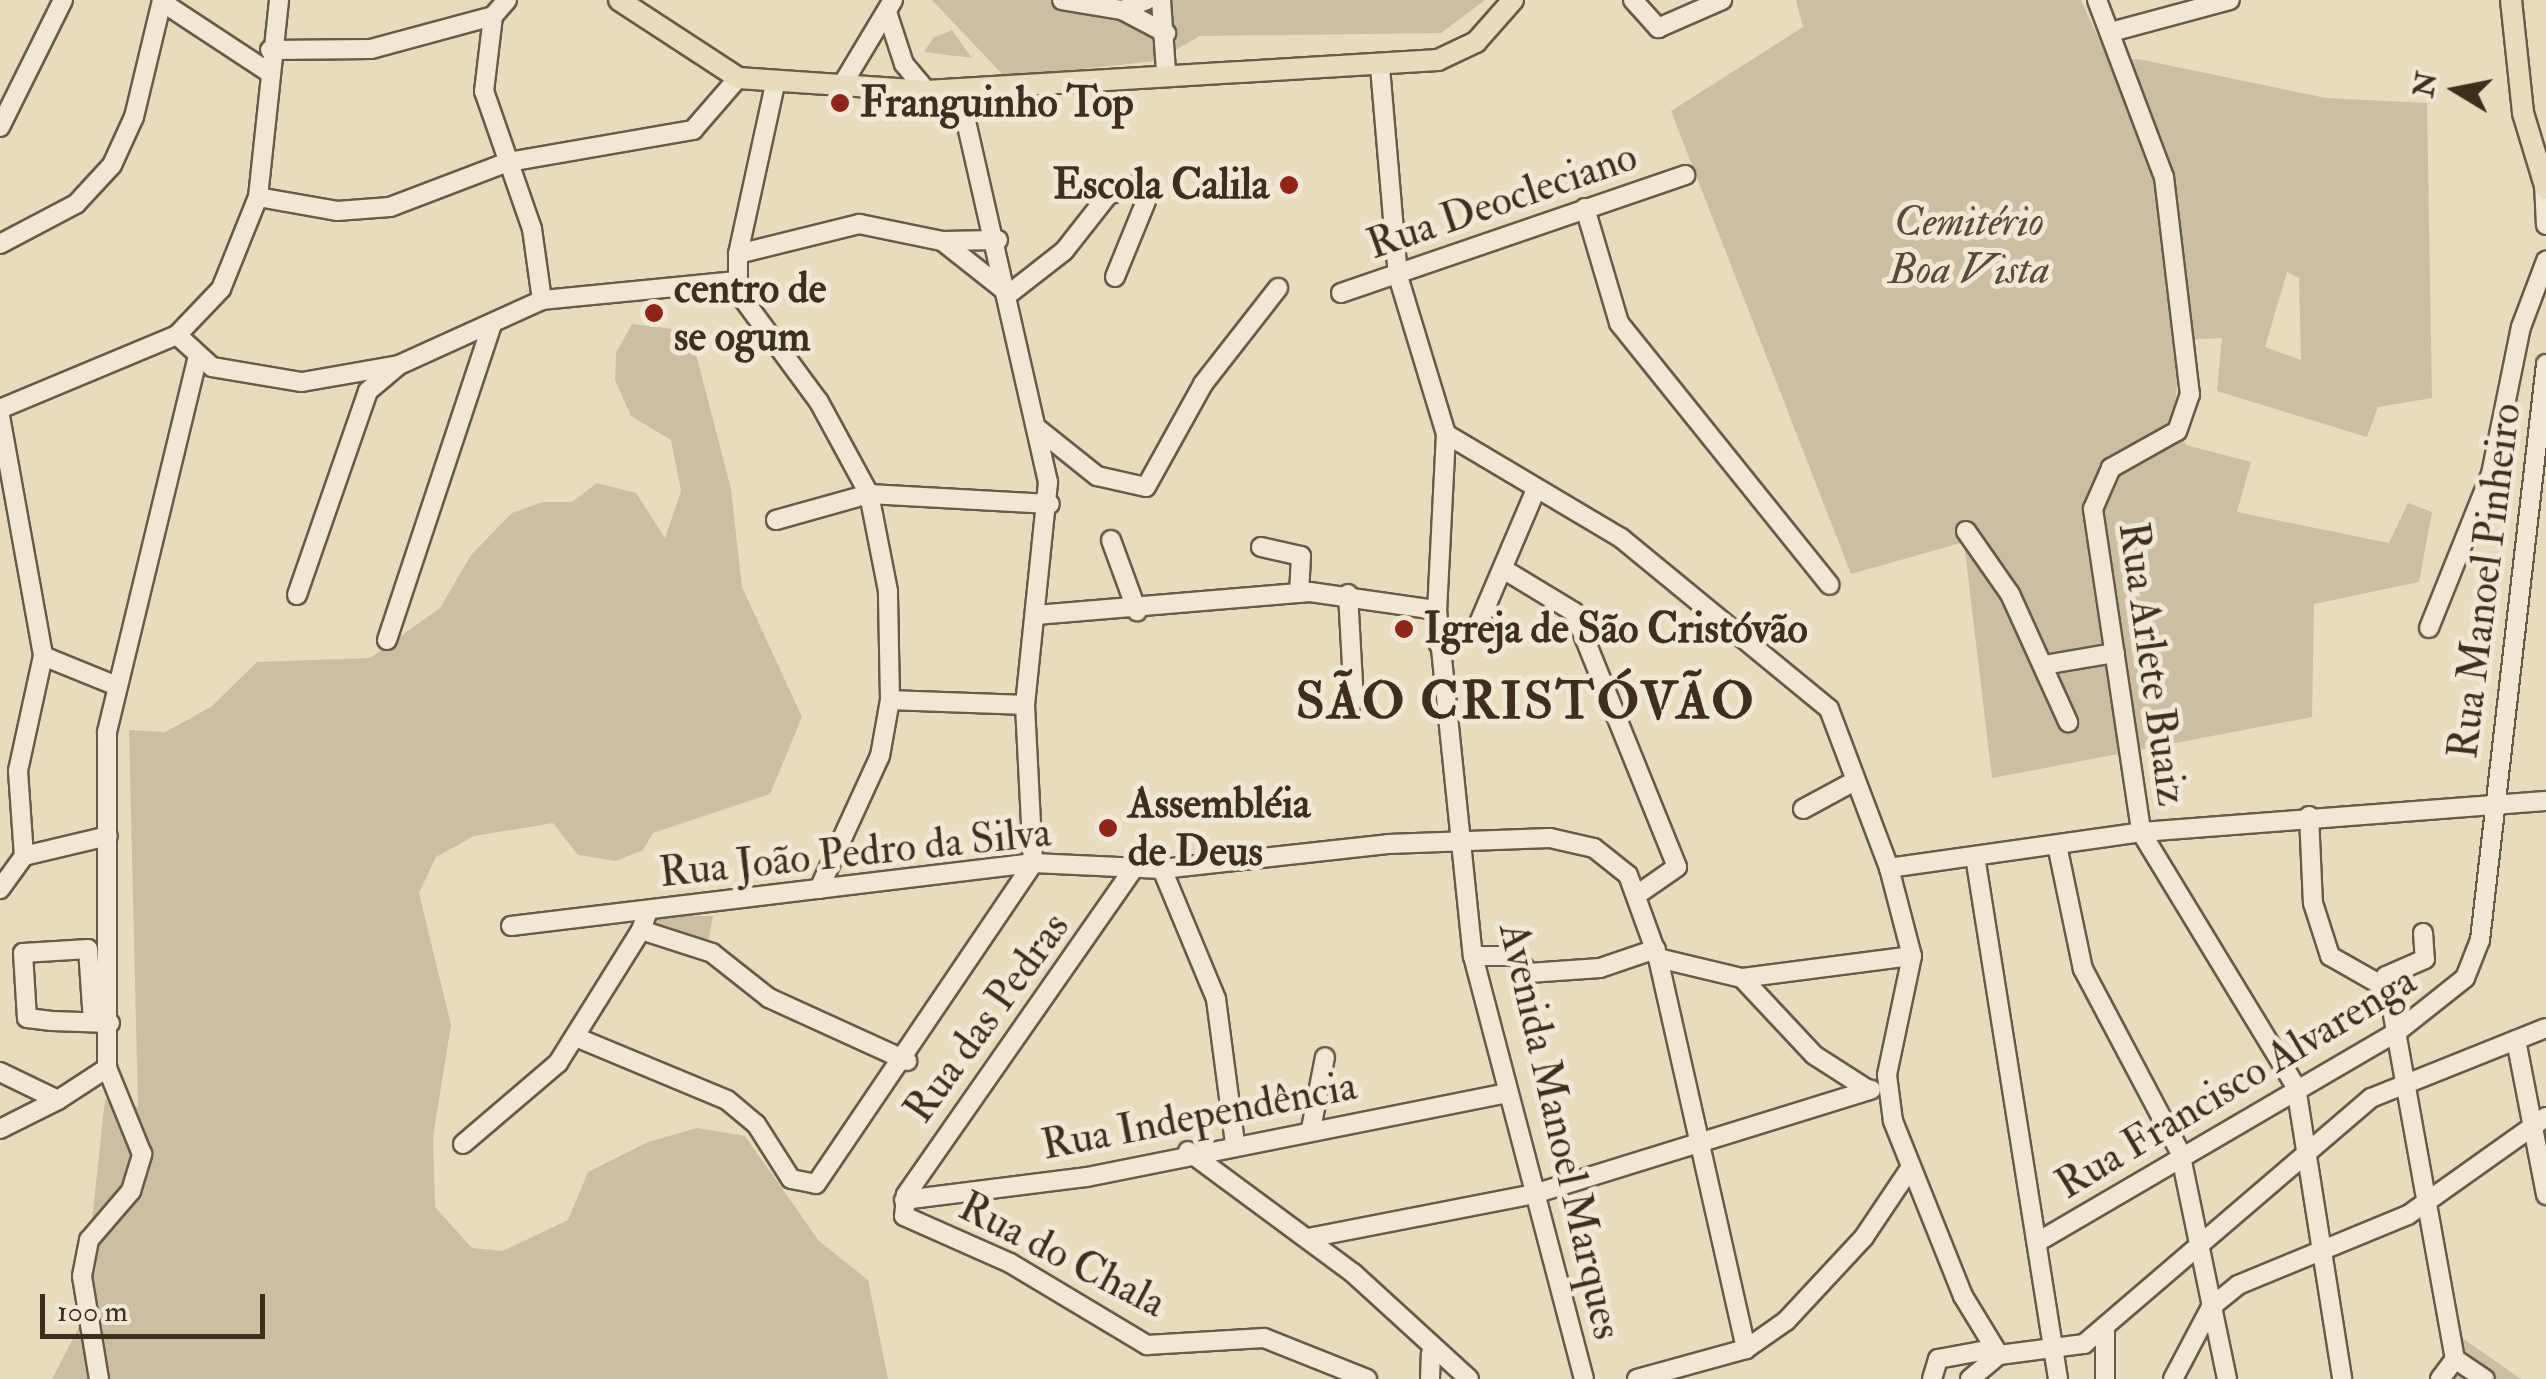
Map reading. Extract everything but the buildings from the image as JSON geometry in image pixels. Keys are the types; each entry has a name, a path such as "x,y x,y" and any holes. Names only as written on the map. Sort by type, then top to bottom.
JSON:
{"main road":[{"path":"619,0 738,78 839,90 927,91 1166,71 1380,68 1450,56 1507,5"},
{"path":"2511,0 2523,113 2545,186"}],"street":[{"path":"0,127 63,0"},
{"path":"0,889 24,856 20,761 43,656 0,412 177,335 221,289 258,196 267,70 279,0"},
{"path":"270,50 371,49 493,16 507,0"},
{"path":"1062,0 1122,10 1166,33"},
{"path":"1122,10 1147,0"},
{"path":"1161,0 1166,71"},
{"path":"1633,0 1658,28 1722,0"},
{"path":"2096,0 2111,32 2230,0"},
{"path":"0,244 76,204 112,165 162,1 267,70"},
{"path":"839,90 890,6"},
{"path":"890,6 897,51 927,91"},
{"path":"493,16 484,92 508,162 542,300"},
{"name":"Rua Arlete Buaiz","path":"2111,32 2164,177 2190,394 2177,431 2111,468 2095,495 2141,832 2296,1087"},
{"name":"Avenida Manoel Marques","path":"1380,68 1398,276 1446,434 1437,610 1467,838 1473,956 1584,1379"},
{"path":"258,196 337,211 390,207 508,162 694,130 738,78"},
{"path":"775,84 735,281 868,494 888,591 890,700 865,804 819,890"},
{"path":"578,1038 616,1058 726,1100 798,1186 825,1178 907,1061 1033,863 1025,705 1050,504 998,240 959,90"},
{"name":"Rua Deocleciano","path":"1340,293 1686,175"},
{"path":"1009,294 1064,251 1108,196 1137,185 1146,201 1115,277"},
{"path":"2545,186 2546,224"},
{"path":"1585,208 1612,312 1830,585"},
{"path":"738,254 859,224 942,241 998,240"},
{"path":"942,241 1009,294"},
{"path":"2428,628 2491,474 2521,327 2546,261"},
{"path":"177,335 196,360 302,382 399,365 490,327 542,300 735,281"},
{"path":"1037,428 1097,476 1146,487 1203,384 1278,288"},
{"path":"387,640 490,327"},
{"path":"101,1022 117,686 196,360"},
{"name":"Rua Manoel Pinheiro","path":"2494,805 2546,364"},
{"path":"297,595 368,391 399,365"},
{"path":"1446,434 1621,538 1816,695 1889,868 1912,956 1877,1092"},
{"path":"1439,645 1472,636 1536,489"},
{"path":"776,520 868,494 1050,504"},
{"path":"1966,531 2044,665 2068,722"},
{"path":"1111,540 1137,611"},
{"path":"1261,547 1301,556 1299,593"},
{"path":"1503,569 1572,606 1678,867 1640,892"},
{"path":"1036,615 1137,611 1299,593 1348,594 1437,610"},
{"path":"1348,594 1354,701"},
{"path":"2044,665 2115,653"},
{"path":"43,656 117,686"},
{"path":"890,700 1025,705"},
{"path":"1803,809 1854,782"},
{"path":"1889,868 2141,832 2309,816 2546,801"},
{"name":"Rua Francisco Alvarenga","path":"2041,1240 2180,1152 2397,1032 2452,994 2474,962 2494,805"},
{"path":"2309,816 2313,903 2330,956 2388,989"},
{"path":"24,856 108,836"},
{"path":"1467,838 1572,840 1614,859 1640,892 1657,954 1695,1150 1746,1349"},
{"name":"Rua João Pedro da Silva","path":"511,926 1033,863 1162,870 1467,838"},
{"path":"2057,846 2083,969 2180,1152 2227,1379"},
{"path":"1974,856 2041,1240 2058,1379"},
{"name":"Rua das Pedras","path":"903,1205 1134,868"},
{"path":"1162,870 1216,999 1235,1143"},
{"path":"464,1144 578,1038 641,930 648,911"},
{"path":"641,930 694,944 770,998 907,1061"},
{"path":"2423,933 2425,960 2388,971 2388,989 2431,1201 2455,1359 2440,1379"},
{"path":"99,1379 82,1276 89,1240 131,1191 142,1154 137,1122 110,1076 101,1022 88,948 22,953 26,1018 101,1022"},
{"path":"1473,956 1515,956 1529,973 1600,968 1657,954 1742,978 1912,956"},
{"path":"1742,978 1814,1055 1877,1092 1995,1352"},
{"path":"1932,1379 1938,1360 1995,1352 2053,1354 2105,1328 2307,1155 2352,1111 2407,1082 2546,1028"},
{"path":"2516,1040 2540,1120 2546,1194"},
{"path":"1311,1129 1324,1058"},
{"path":"0,1130 110,1076"},
{"path":"2,1078 58,1100"},
{"path":"2296,1087 2342,1379"},
{"path":"1308,1238 1534,1194 1695,1150 1877,1092"},
{"name":"Rua Independência","path":"903,1205 1087,1177 1188,1151 1507,1093"},
{"path":"2173,1379 2211,1306 2261,1274 2320,1254 2431,1201 2540,1120"},
{"path":"1188,1151 1308,1238 1431,1353 1470,1379"},
{"path":"1637,1379 1746,1349 1828,1281 1910,1167"},
{"name":"Rua do Chala","path":"903,1205 1147,1345 1264,1338 1367,1379"},
{"path":"2105,1328 2105,1379"},
{"path":"1970,1379 1995,1352"},
{"path":"1430,1379 1431,1353"},
{"path":"2455,1359 2484,1379"}],"green space":[{"path":"932,0 1485,0 1441,33 1200,36 1156,61 1005,77"},
{"name":"Cemitério Boa Vista","path":"1796,0 2081,0 2109,61 2138,59 2326,98 2427,103 2432,398 2378,407 2367,437 2217,391 2222,338 2179,340 2175,421 2186,445 2251,462 2237,512 2389,543 2408,503 2432,512 2419,582 2314,604 2312,717 1992,778 1964,542 1851,574 1671,111 1803,27","holes":["2287,272 2299,278 2301,360 2265,347"]},
{"path":"952,30 972,58 924,52 933,38"},
{"path":"632,324 690,331 731,489 742,587 802,717 770,794 653,833 643,850 616,861 578,855 553,823 474,836 436,857 419,893 451,1025 433,1137 435,1207 472,1248 503,1251 568,1220 588,1172 648,1142 697,1128 745,1136 819,1241 868,1280 888,1379 52,1379 81,1323 105,1099 138,1107 129,730 165,732 211,707 257,662 370,658 440,608 471,555 512,513 542,502 572,502 597,483 636,493 665,538 681,491 671,440 631,416 615,380 616,353"},
{"path":"656,916 713,916 708,944 657,929"},
{"path":"2461,1337 2521,1379 2429,1379"}],"place":[{"name":"Franguinho Top","path":"840,103"},
{"name":"Escola Calila","path":"1289,185"},
{"name":"centro de se ogum","path":"654,313"},
{"name":"Igreja de São Cristóvão","path":"1404,629"},
{"name":"Assembléia de Deus","path":"1108,828"}],"district":[{"name":"SÃO CRISTÓVÃO","path":"1526,702"}]}
